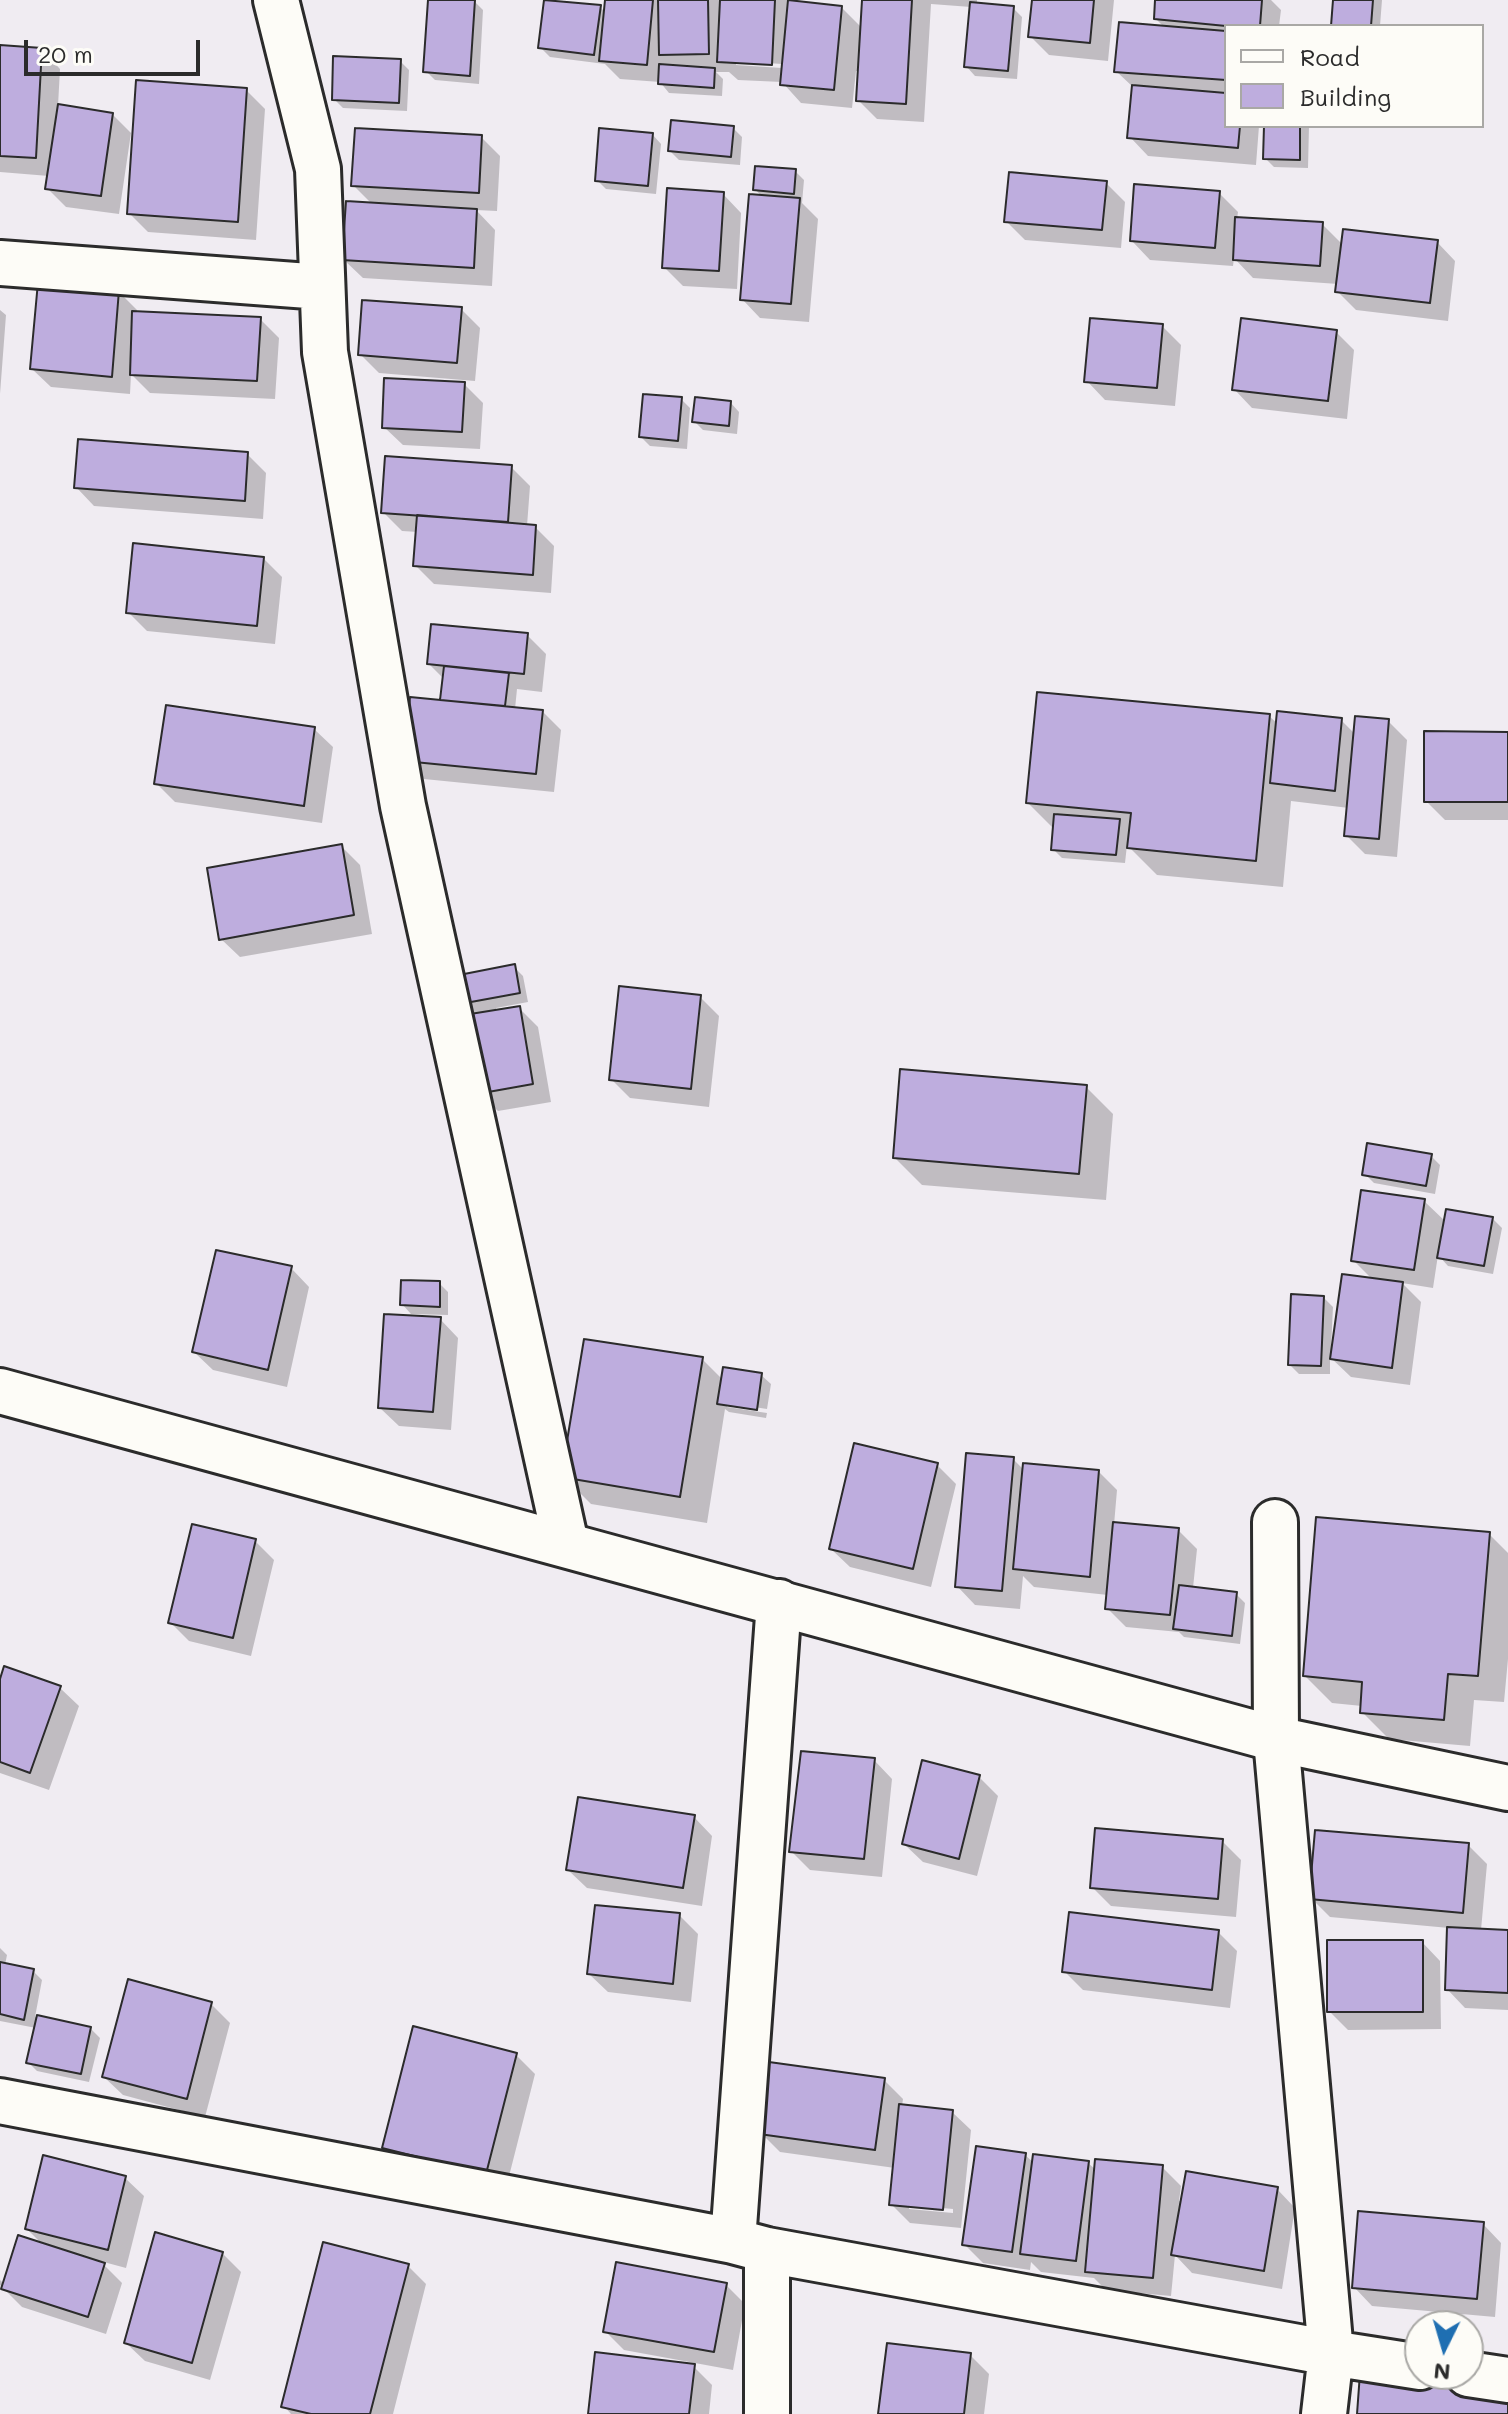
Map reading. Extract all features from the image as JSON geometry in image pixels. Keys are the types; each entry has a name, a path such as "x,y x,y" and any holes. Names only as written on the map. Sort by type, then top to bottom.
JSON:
{"street":[{"path":"276,0 318,169 325,352 403,806 566,1544"},
{"path":"0,263 322,287"},
{"path":"0,1391 1276,1739 1508,1788"},
{"path":"1275,1522 1276,1739 1331,2353 1324,2414"},
{"path":"767,2414 750,2246 779,1602"},
{"path":"0,2101 750,2246 1404,2364"},
{"path":"1484,2376 1508,2380"}],"building":[{"path":"428,0 475,0 470,76 423,72"},
{"path":"544,0 601,5 594,55 538,48"},
{"path":"605,0 653,0 647,65 599,61"},
{"path":"658,0 708,0 709,54 659,55"},
{"path":"720,0 775,0 772,65 717,62"},
{"path":"788,0 842,6 834,90 780,85"},
{"path":"862,0 912,0 906,104 856,101"},
{"path":"1032,0 1094,0 1090,43 1028,37"},
{"path":"1155,0 1262,0 1260,24 1224,26 1154,19"},
{"path":"1333,0 1373,0 1371,24 1331,24"},
{"path":"970,2 1014,6 1008,71 964,67"},
{"path":"1119,22 1224,31 1224,80 1114,72"},
{"path":"0,45 42,48 36,158 0,156"},
{"path":"333,56 401,59 399,103 332,100"},
{"path":"659,64 715,68 714,88 658,84"},
{"path":"136,80 247,88 238,222 127,214"},
{"path":"1132,85 1224,93 1224,128 1240,128 1238,148 1127,138"},
{"path":"58,104 113,113 101,196 45,189"},
{"path":"671,120 734,126 731,157 668,151"},
{"path":"355,128 482,135 479,193 351,186"},
{"path":"599,128 653,133 648,186 595,181"},
{"path":"1264,128 1300,128 1300,160 1263,159"},
{"path":"755,166 796,169 794,194 753,190"},
{"path":"1009,172 1107,181 1102,230 1004,222"},
{"path":"1134,184 1220,191 1215,248 1130,241"},
{"path":"667,188 724,192 719,271 662,268"},
{"path":"749,194 800,198 791,304 740,300"},
{"path":"346,201 477,209 474,268 342,260"},
{"path":"1235,217 1323,222 1320,266 1233,260"},
{"path":"1343,229 1438,240 1430,303 1335,292"},
{"path":"38,282 119,290 112,377 30,369"},
{"path":"362,300 462,307 457,363 358,355"},
{"path":"132,311 261,317 257,381 130,375"},
{"path":"1090,318 1163,324 1157,388 1084,382"},
{"path":"1241,318 1337,330 1328,401 1232,390"},
{"path":"384,378 465,382 462,432 382,428"},
{"path":"643,394 682,397 678,441 639,437"},
{"path":"695,397 731,401 729,426 692,422"},
{"path":"78,439 248,452 245,501 74,488"},
{"path":"385,456 512,465 508,522 381,513"},
{"path":"417,515 536,525 533,575 413,566"},
{"path":"133,543 264,557 257,626 126,613"},
{"path":"431,624 528,633 524,674 427,664"},
{"path":"444,666 509,673 505,706 440,700"},
{"path":"1037,692 1270,714 1256,861 1127,848 1131,813 1026,803"},
{"path":"410,697 543,710 536,774 404,761"},
{"path":"166,705 315,727 304,806 154,784"},
{"path":"1277,711 1342,718 1335,791 1270,783"},
{"path":"1355,716 1389,719 1379,839 1344,836"},
{"path":"1424,731 1508,732 1508,802 1424,802"},
{"path":"1054,814 1120,819 1116,855 1051,850"},
{"path":"342,844 354,915 219,940 207,868"},
{"path":"515,964 520,993 460,1004 454,976"},
{"path":"619,986 701,995 691,1089 609,1080"},
{"path":"520,1006 533,1084 477,1094 464,1015"},
{"path":"900,1069 1087,1085 1079,1174 893,1158"},
{"path":"1367,1143 1432,1154 1426,1186 1362,1175"},
{"path":"1361,1190 1425,1199 1414,1270 1351,1261"},
{"path":"1446,1209 1493,1217 1484,1266 1437,1258"},
{"path":"216,1250 292,1266 268,1370 192,1352"},
{"path":"1342,1274 1403,1282 1392,1368 1330,1359"},
{"path":"401,1280 440,1281 440,1307 400,1305"},
{"path":"1291,1294 1324,1296 1321,1366 1288,1365"},
{"path":"384,1314 441,1317 433,1412 378,1408"},
{"path":"584,1339 703,1357 680,1497 561,1477"},
{"path":"723,1367 762,1373 757,1410 717,1404"},
{"path":"854,1443 938,1463 913,1569 829,1549"},
{"path":"966,1453 1014,1457 1002,1591 955,1587"},
{"path":"1023,1463 1099,1470 1090,1577 1013,1569"},
{"path":"1316,1517 1490,1532 1478,1676 1448,1674 1444,1720 1360,1713 1362,1682 1303,1676"},
{"path":"1113,1522 1179,1528 1170,1615 1105,1609"},
{"path":"192,1524 256,1539 233,1638 168,1623"},
{"path":"1179,1585 1237,1592 1232,1636 1173,1629"},
{"path":"4,1666 61,1686 30,1773 0,1762 0,1679"},
{"path":"801,1751 875,1758 864,1859 789,1852"},
{"path":"922,1760 980,1775 959,1859 902,1844"},
{"path":"578,1797 695,1815 683,1888 566,1870"},
{"path":"1095,1828 1223,1839 1218,1899 1090,1888"},
{"path":"1315,1830 1469,1843 1463,1913 1309,1899"},
{"path":"595,1905 680,1913 673,1984 587,1974"},
{"path":"1069,1912 1219,1930 1212,1990 1062,1972"},
{"path":"1447,1927 1508,1930 1508,1993 1445,1990"},
{"path":"1327,1940 1423,1940 1423,2012 1327,2012"},
{"path":"0,1962 34,1969 24,2020 0,2014"},
{"path":"128,1979 212,2002 187,2099 102,2077"},
{"path":"37,2015 91,2027 81,2074 26,2063"},
{"path":"413,2026 517,2053 486,2174 382,2148"},
{"path":"769,2062 885,2078 875,2150 759,2134"},
{"path":"899,2104 953,2110 943,2210 889,2205"},
{"path":"976,2146 1026,2153 1012,2252 962,2245"},
{"path":"1033,2154 1089,2161 1076,2261 1020,2254"},
{"path":"43,2155 126,2176 108,2250 25,2229"},
{"path":"1095,2159 1163,2165 1153,2278 1085,2272"},
{"path":"1186,2171 1278,2187 1264,2271 1171,2255"},
{"path":"1358,2211 1484,2222 1477,2299 1352,2288"},
{"path":"155,2232 223,2252 192,2363 124,2343"},
{"path":"18,2235 105,2263 88,2317 1,2289"},
{"path":"323,2242 409,2264 370,2414 311,2414 281,2407"},
{"path":"616,2262 727,2283 714,2352 603,2332"},
{"path":"887,2343 971,2353 964,2414 878,2414"},
{"path":"595,2352 695,2364 689,2414 588,2414"},
{"path":"1360,2373 1404,2377 1404,2390 1484,2390 1484,2384 1508,2386 1508,2414 1357,2414"}]}
